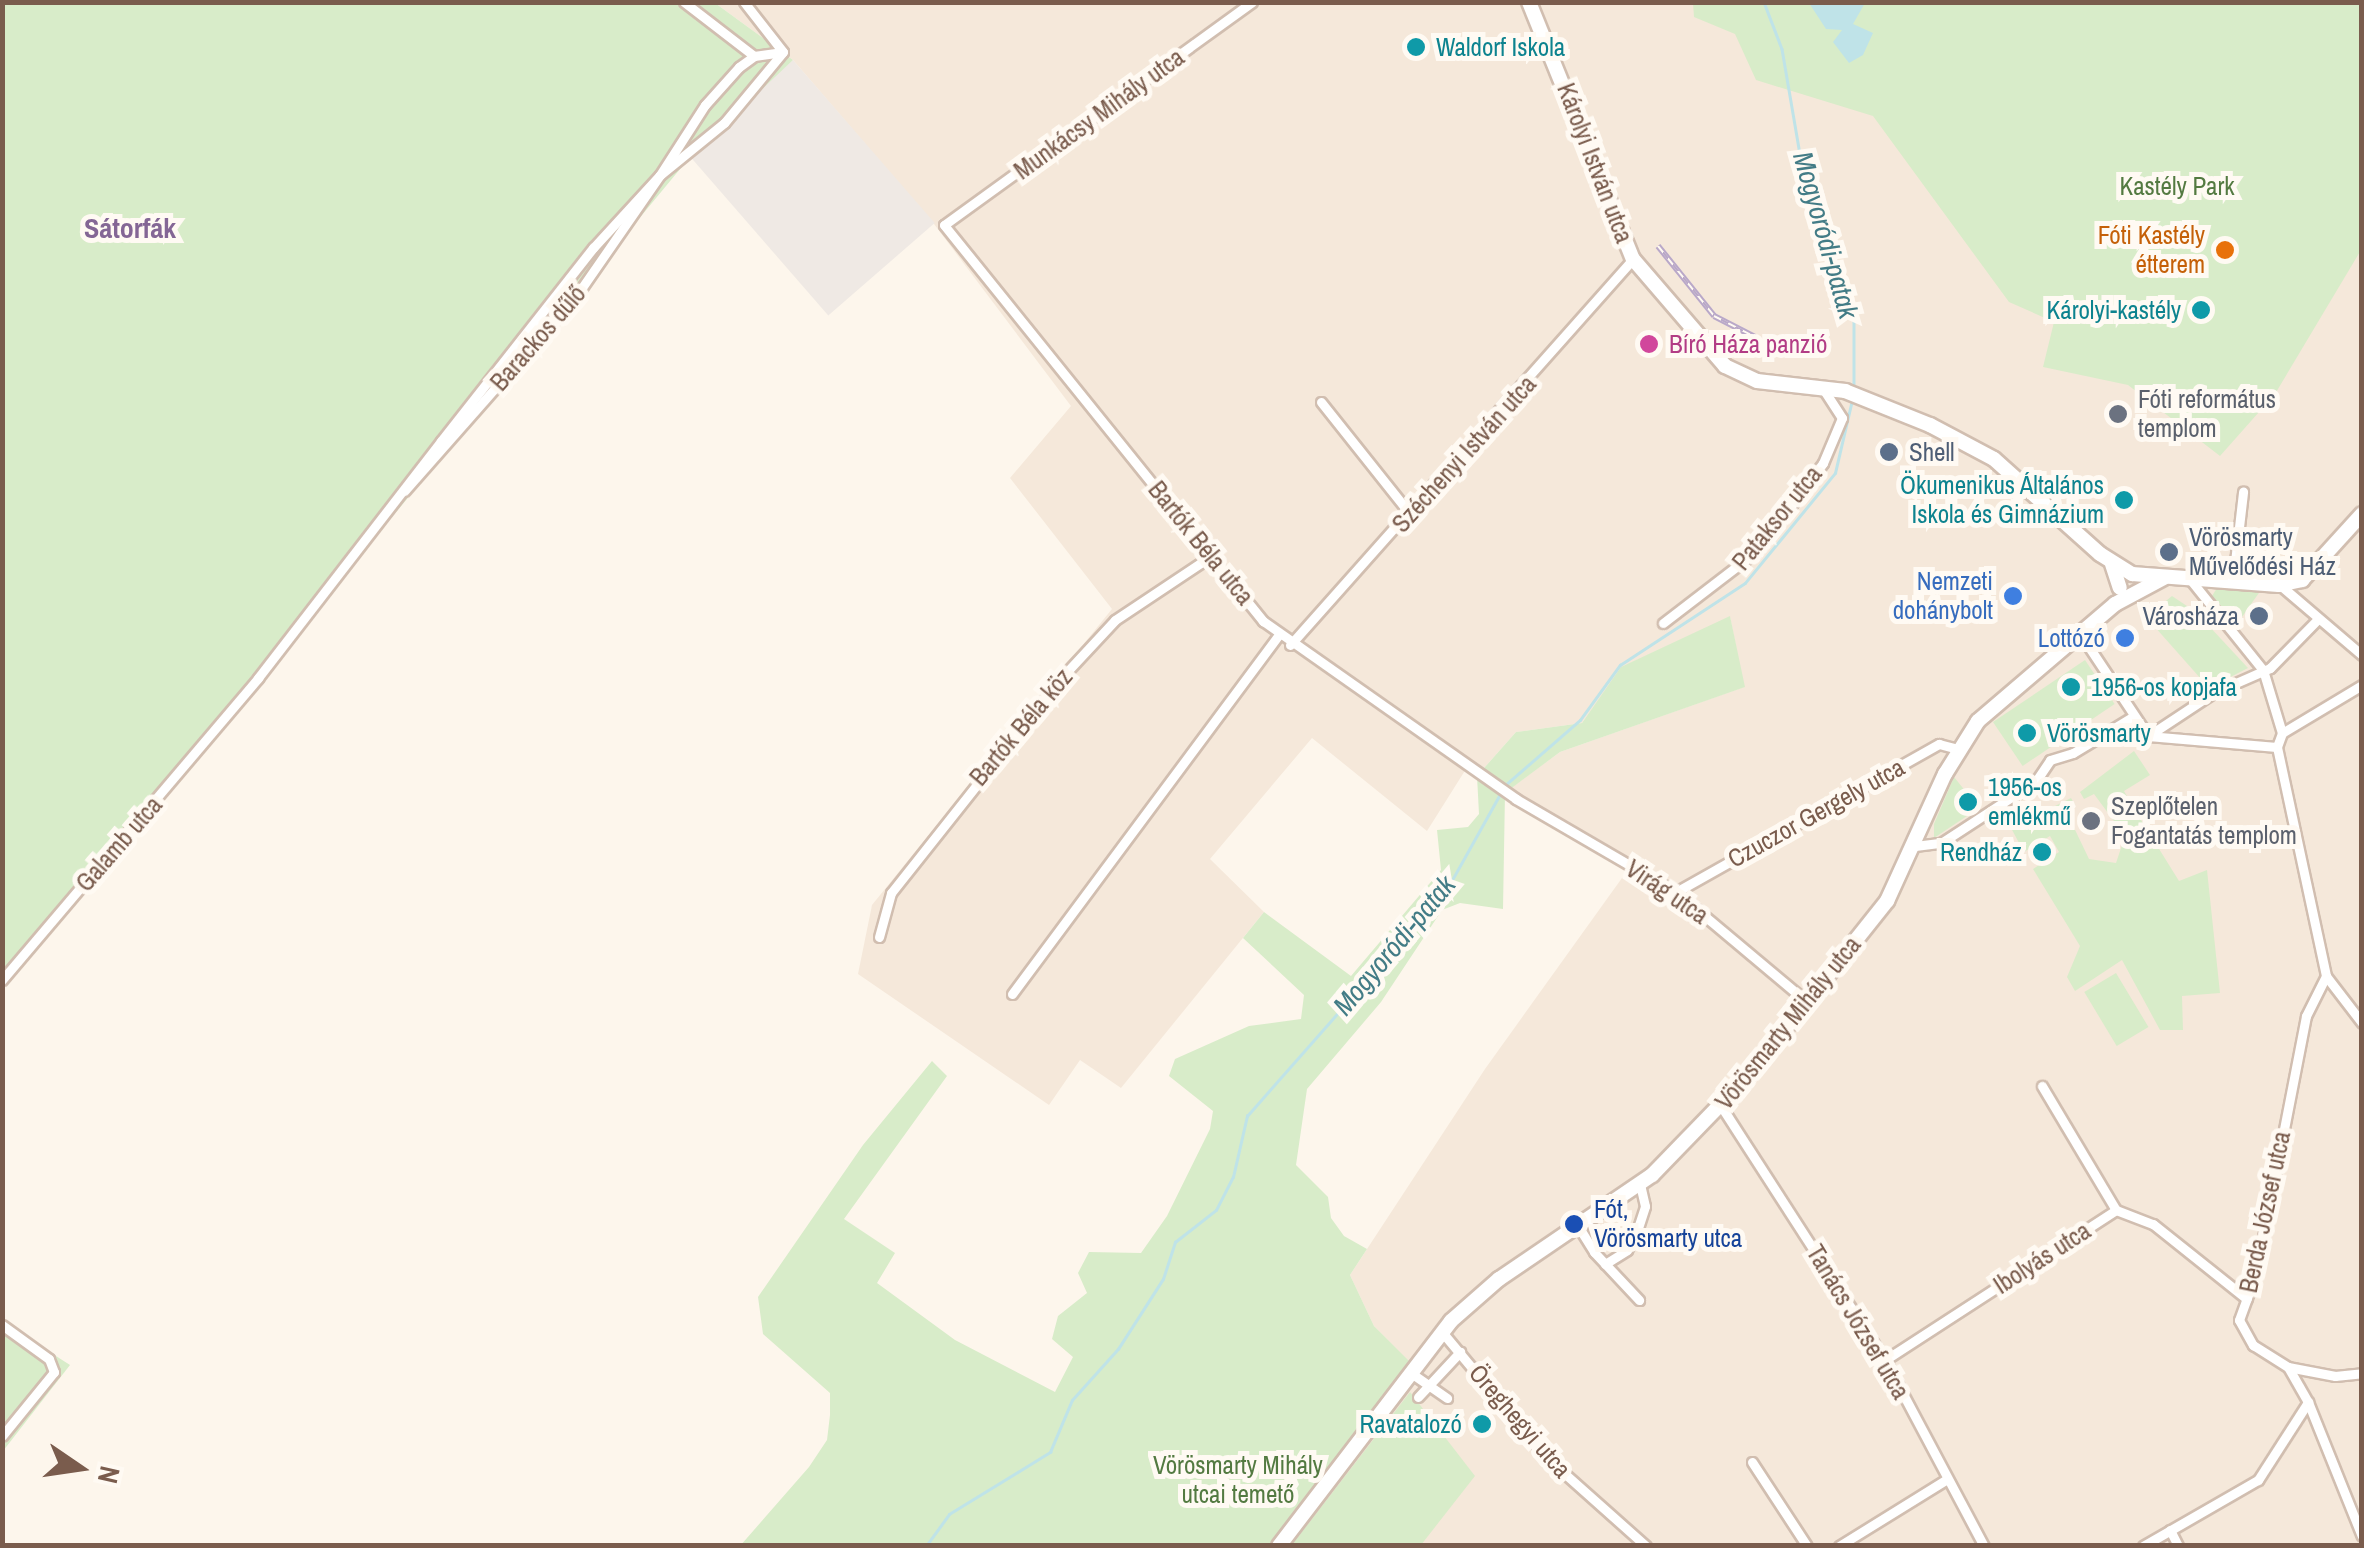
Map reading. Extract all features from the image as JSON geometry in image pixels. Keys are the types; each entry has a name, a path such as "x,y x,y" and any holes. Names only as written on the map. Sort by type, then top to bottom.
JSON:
{"main road":[{"name":"Károlyi István utca","path":"1529,2 1633,259 1725,366 1757,381 1853,394 1994,459 2112,564 2132,574 2280,585"},
{"path":"2280,585 2316,572 2362,514"},
{"path":"2112,564 2119,597"},
{"path":"2119,597 2134,586 2132,574"},
{"path":"2119,597 2164,578"},
{"name":"Vörösmarty Mihály utca","path":"1280,1546 1442,1332 1478,1295 1640,1185 1722,1106 1887,902 1958,749 2001,698 2081,635 2119,597"}],"street":[{"path":"684,2 754,56 782,52 744,2"},
{"name":"Munkácsy Mihály utca","path":"944,224 1252,2"},
{"name":"Barackos dűlő","path":"233,706 593,248 660,174 724,123 782,52"},
{"name":"Barackos dűlő","path":"404,491 577,295 704,105 754,56"},
{"name":"Bartók Béla utca","path":"944,224 1279,635 1516,799"},
{"name":"Széchenyi István utca","path":"1290,644 1410,514 1633,259"},
{"name":"Pataksor utca","path":"1663,623 1757,550 1823,463 1842,418 1822,388"},
{"path":"1320,402 1410,514"},
{"path":"2233,579 2243,492"},
{"name":"Bartók Béla köz","path":"878,937 891,893 1063,676 1115,620 1211,556"},
{"path":"2190,578 2263,670 2282,733 2277,748 2326,976 2362,1023"},
{"path":"2280,585 2362,655"},
{"path":"2148,736 2263,670 2317,620"},
{"path":"1012,994 1279,635"},
{"path":"2081,635 2148,736 2277,748"},
{"path":"2282,733 2362,685"},
{"name":"Galamb utca","path":"2,980 233,706"},
{"path":"1916,846 1941,844 2036,781 2050,760 2073,754 2134,716"},
{"name":"Czuczor Gergely utca","path":"1676,892 1939,744 1958,749"},
{"name":"Virág utca","path":"1516,799 1676,892 1807,1002"},
{"name":"Berda József utca","path":"2326,976 2306,1016 2247,1299 2239,1320 2252,1345 2288,1367 2308,1402 2362,1536"},
{"path":"2042,1086 2116,1210"},
{"name":"Tanács József utca","path":"1722,1106 1885,1360 1984,1546"},
{"path":"1605,1264 1627,1250 1638,1232 1645,1206 1640,1185"},
{"name":"Ibolyás utca","path":"1885,1360 2116,1210 2153,1224 2247,1299"},
{"path":"1578,1226 1605,1264 1639,1300"},
{"path":"2,1325 49,1359 51,1381 2,1436"},
{"name":"Öreghegyi utca","path":"1442,1332 1546,1458 1646,1546"},
{"path":"1418,1397 1460,1352"},
{"path":"2288,1367 2335,1376 2362,1373"},
{"path":"1411,1373 1448,1398"},
{"path":"2143,1546 2258,1480 2308,1402"},
{"path":"1752,1462 1808,1546"},
{"path":"1838,1546 1947,1479"},
{"path":"2170,1530 2178,1546"},
{"path":"1626,1546 1634,1537"}],"shaded area":[{"path":"715,3 2361,3 2361,1545 1269,1545 1409,1362 1374,1326 1350,1275 1485,1069 1627,871 1504,793 1560,752 1744,687 1730,617 1622,667 1582,723 1516,732 1477,776 1466,769 1427,831 1312,738 1210,859 1264,912 1121,1088 1080,1060 1049,1105 858,974 872,905 1112,609 1010,478 1071,406 934,224 793,60"},
{"path":"793,60 935,223 828,316 687,153"}],"green space":[{"path":"3,3 715,3 793,60 690,157 3,987"},
{"name":"Kastély Park","path":"1693,3 2361,3 2361,250 2275,394 2220,456 2128,385 2043,367 2054,322 2009,302 1873,116 1756,80 1735,34 1694,17"},
{"path":"2217,588 2261,590 2237,624 2212,596"},
{"path":"2172,596 2196,612 2248,668 2209,688 2146,617"},
{"path":"1730,616 1745,687 1560,752 1505,793 1503,909 1460,903 1442,910 1381,1002 1307,1089 1296,1165 1328,1197 1331,1218 1344,1236 1367,1249 1350,1275 1374,1326 1409,1361 1269,1545 740,1546 809,1467 827,1440 830,1415 830,1393 763,1334 758,1297 863,1145 932,1061 947,1076 844,1219 895,1253 877,1283 955,1340 1055,1392 1073,1357 1052,1339 1058,1316 1087,1293 1078,1273 1089,1252 1141,1253 1167,1216 1210,1129 1213,1111 1169,1076 1175,1059 1249,1026 1301,1019 1304,995 1243,938 1264,912 1351,976 1441,870 1437,830 1468,827 1479,814 1477,776 1516,732 1582,723 1621,667"},
{"path":"2085,660 2115,704 2023,766 1993,722"},
{"path":"2134,751 2150,775 2124,791 2133,807 2179,881 2207,870 2220,993 2182,996 2183,1030 2160,1030 2122,960 2075,991 2067,977 2080,946 2033,869 2059,852 2050,836 2024,852 2011,828 2071,798 2075,805 2066,811 2089,859 2116,863 2125,836 2094,794 2084,799 2080,792"},
{"path":"1954,777 1979,808 1934,838 1934,824"},
{"path":"2116,973 2148,1027 2117,1046 2084,992"},
{"path":"3,1322 70,1365 3,1451"},
{"name":"Vörösmarty Mihály utcai temető","path":"1410,1392 1475,1476 1421,1545 1291,1546"}],"water":[{"path":"1809,3 1865,3 1853,24 1873,33 1863,55 1849,63 1833,42 1842,30 1826,29"}],"waterway":[{"name":"Mogyoródi-patak","path":"1764,2 1782,49 1802,166 1854,311 1854,387"},
{"name":"Mogyoródi-patak","path":"1503,787 1580,720 1620,665 1745,583 1835,473 1852,400"},
{"name":"Mogyoródi-patak","path":"926,1546 949,1514 1050,1452 1072,1400 1118,1349 1163,1279 1175,1242 1216,1210 1233,1177 1247,1116 1447,889 1500,794"}],"railway":[{"path":"1658,246 1714,316 1755,337"}],"place":[{"name":"Waldorf Iskola","path":"1416,47"},
{"name":"Fóti Kastély étterem","path":"2225,250"},
{"name":"Károlyi-kastély","path":"2201,310"},
{"name":"Bíró Háza panzió","path":"1649,344"},
{"name":"Fóti református templom","path":"2118,414"},
{"name":"Shell","path":"1889,452"},
{"name":"Ökumenikus Általános Iskola és Gimnázium","path":"2124,500"},
{"name":"Vörösmarty Művelődési Ház","path":"2169,552"},
{"name":"Nemzeti dohánybolt","path":"2013,596"},
{"name":"Városháza","path":"2259,616"},
{"name":"Lottózó","path":"2125,638"},
{"name":"1956-os kopjafa","path":"2071,687"},
{"name":"Vörösmarty","path":"2027,733"},
{"name":"1956-os emlékmű","path":"1968,802"},
{"name":"Szeplőtelen Fogantatás templom","path":"2091,821"},
{"name":"Rendház","path":"2042,852"},
{"name":"Fót, Vörösmarty utca","path":"1574,1224"},
{"name":"Ravatalozó","path":"1482,1424"}],"district":[{"name":"Sátorfák","path":"130,228"}]}
